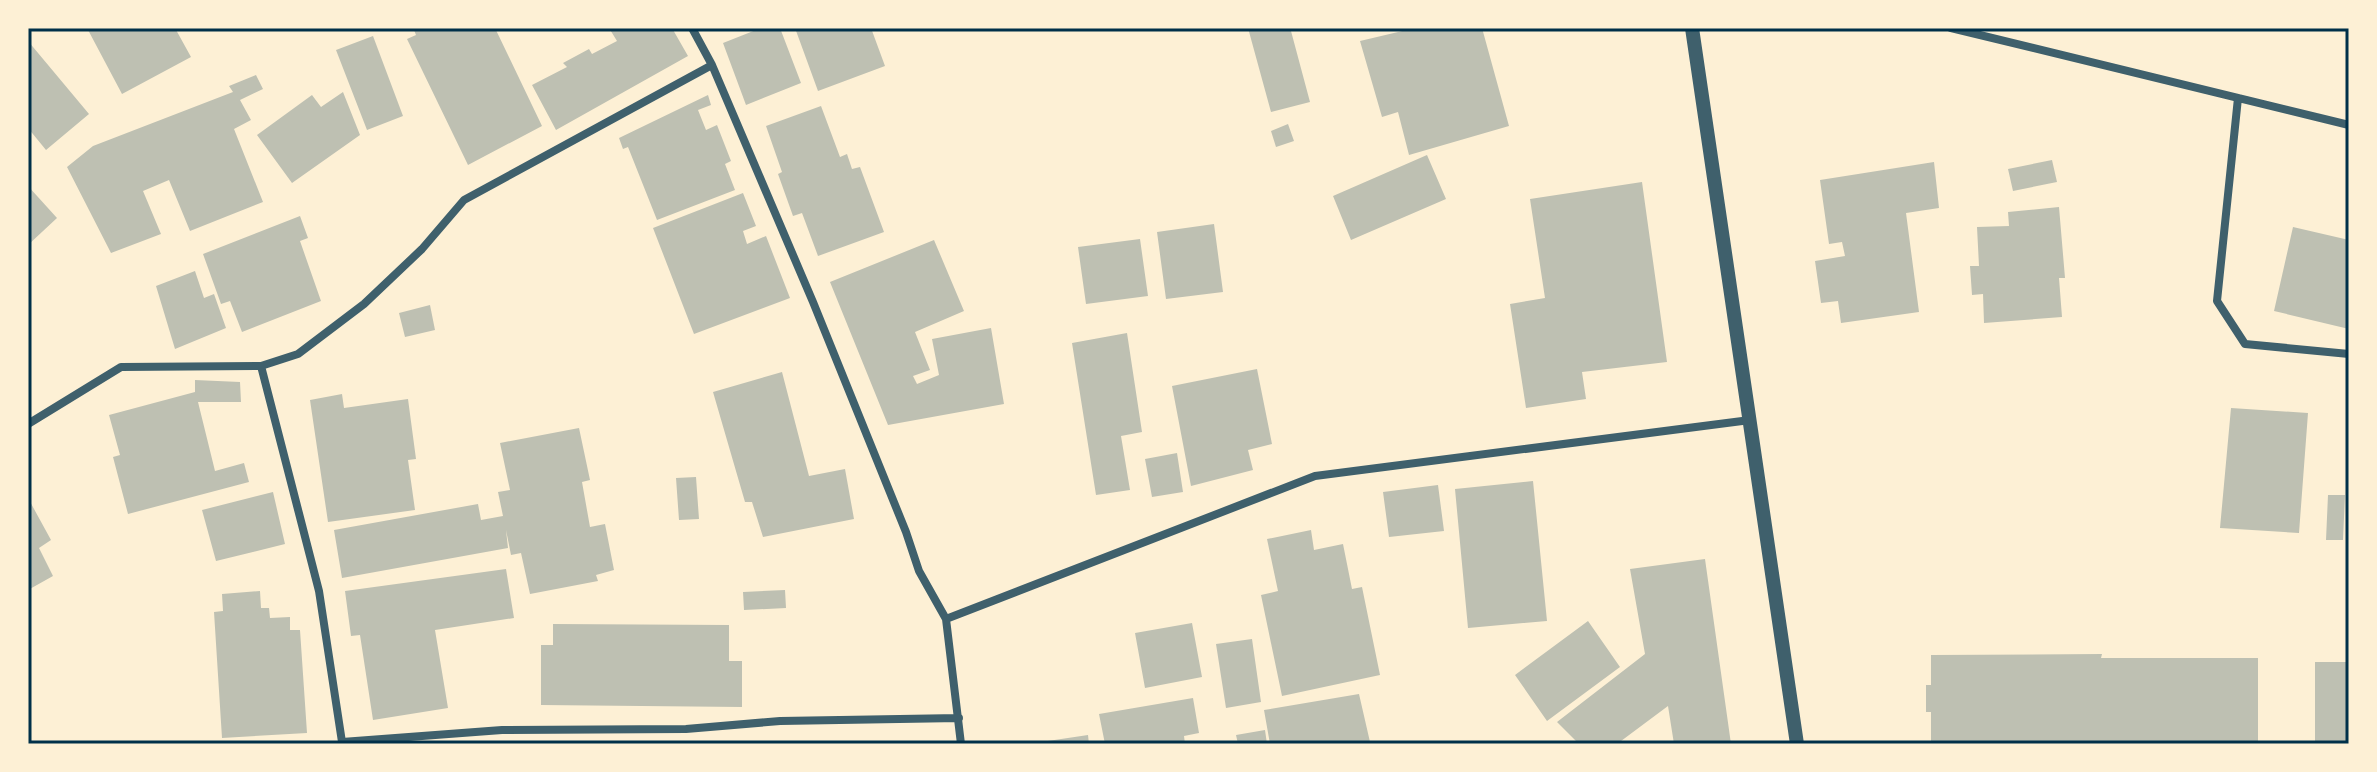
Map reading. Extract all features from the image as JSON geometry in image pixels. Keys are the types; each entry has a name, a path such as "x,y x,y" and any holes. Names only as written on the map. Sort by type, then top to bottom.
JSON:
{"street":[{"path":"692,28 712,65 813,302 919,571 946,619 961,744"},
{"path":"1692,28 1797,744"},
{"path":"1951,28 2349,125"},
{"path":"28,424 121,367 261,366 298,354 364,304 422,249 464,200 712,65"},
{"path":"2238,98 2217,301 2245,344 2349,354"},
{"path":"261,366 319,591 342,742 502,730 686,729 780,721 959,718"},
{"path":"946,619 1315,476 1751,420"}],"building":[{"path":"87,28 175,28 191,57 122,94"},
{"path":"495,28 542,126 468,165 407,39 416,35 414,30"},
{"path":"609,28 672,28 688,56 556,130 532,85 567,67 563,63 589,49 592,54 617,41"},
{"path":"761,28 780,28 801,83 746,105 723,43"},
{"path":"795,28 871,28 885,66 818,91"},
{"path":"1248,28 1299,28 1291,31 1310,102 1271,112"},
{"path":"1415,28 1482,28 1509,126 1409,155 1398,112 1382,117 1360,41"},
{"path":"373,36 403,116 367,130 336,50"},
{"path":"28,41 89,114 46,150 28,128"},
{"path":"256,75 263,89 240,100 251,120 234,129 263,202 190,231 169,180 143,191 161,234 111,253 67,167 93,146 233,92 229,86"},
{"path":"343,92 360,135 292,183 257,135 312,95 321,107"},
{"path":"708,95 711,105 698,110 706,130 717,125 731,161 725,164 735,190 657,220 628,147 623,149 619,138"},
{"path":"821,106 840,157 847,154 852,169 860,167 884,232 818,256 802,213 793,216 766,126"},
{"path":"1288,124 1294,141 1276,147 1271,131"},
{"path":"1427,155 1446,199 1351,240 1333,196"},
{"path":"2052,160 2057,182 2013,191 2008,169"},
{"path":"1934,162 1939,208 1906,213 1919,312 1841,323 1838,301 1821,303 1815,261 1845,256 1842,242 1829,244 1820,180"},
{"path":"1642,182 1667,362 1582,372 1586,399 1526,408 1510,304 1545,298 1530,199"},
{"path":"28,186 57,218 28,245"},
{"path":"743,193 756,226 743,231 747,244 766,236 790,298 694,334 653,228"},
{"path":"2059,207 2065,278 2059,278 2062,317 1984,323 1983,294 1972,295 1970,266 1979,266 1977,227 2009,226 2008,212"},
{"path":"300,216 308,238 300,241 321,301 242,332 230,301 221,304 203,254"},
{"path":"1214,224 1223,292 1166,299 1157,232"},
{"path":"2293,227 2349,240 2349,329 2274,311"},
{"path":"1140,239 1148,296 1086,304 1078,247"},
{"path":"934,240 964,311 915,332 930,370 913,376 917,384 939,375 932,339 991,328 1004,404 888,425 830,282"},
{"path":"195,271 204,298 214,294 226,328 175,349 156,286"},
{"path":"430,305 435,330 405,337 399,313"},
{"path":"1127,333 1142,432 1121,436 1130,490 1096,495 1072,343"},
{"path":"1257,369 1272,444 1248,450 1253,470 1191,486 1172,386"},
{"path":"782,372 809,476 845,469 854,519 763,537 752,502 745,502 713,392"},
{"path":"195,380 240,382 241,402 198,402 215,471 244,463 249,482 128,514 113,457 120,455 109,415 195,392"},
{"path":"342,394 344,408 408,399 416,459 408,460 415,510 328,522 310,400"},
{"path":"2231,408 2308,413 2299,533 2220,528"},
{"path":"579,428 590,480 582,482 590,527 605,524 614,570 596,575 598,581 530,594 521,553 511,555 506,530 508,548 342,578 334,530 478,504 481,520 503,516 498,492 510,490 500,443"},
{"path":"1177,453 1183,492 1152,497 1145,459"},
{"path":"696,477 699,519 679,520 676,478"},
{"path":"1533,481 1547,621 1468,628 1455,489"},
{"path":"1438,485 1444,531 1389,537 1383,492"},
{"path":"273,492 285,544 216,561 202,510"},
{"path":"2328,495 2345,495 2343,540 2326,540"},
{"path":"28,498 51,540 39,548 53,576 28,590"},
{"path":"1311,530 1314,550 1343,544 1352,589 1362,587 1380,675 1282,696 1261,595 1278,591 1267,539"},
{"path":"1705,559 1731,744 1674,744 1668,706 1617,744 1579,744 1557,722 1645,654 1630,569"},
{"path":"506,569 514,618 435,630 448,708 373,720 360,635 351,636 345,591"},
{"path":"785,590 786,608 744,610 743,592"},
{"path":"260,591 261,608 269,608 270,618 290,617 290,630 300,630 307,733 222,738 214,612 223,611 222,594"},
{"path":"1588,621 1620,667 1547,721 1515,675"},
{"path":"1192,623 1202,677 1145,688 1135,633"},
{"path":"553,624 729,625 729,661 742,661 742,707 541,705 541,645 553,645"},
{"path":"1252,639 1261,702 1226,708 1216,644"},
{"path":"2102,654 2101,658 2258,658 2258,744 1931,744 1931,712 1926,712 1926,685 1931,685 1931,655"},
{"path":"2315,662 2349,662 2349,744 2315,744"},
{"path":"1359,694 1370,742 1270,744 1264,710"},
{"path":"1193,698 1199,733 1184,736 1185,744 1105,744 1099,714"},
{"path":"1265,730 1267,744 1238,744 1236,735"},
{"path":"1088,735 1089,744 1041,744 1041,742"}]}
